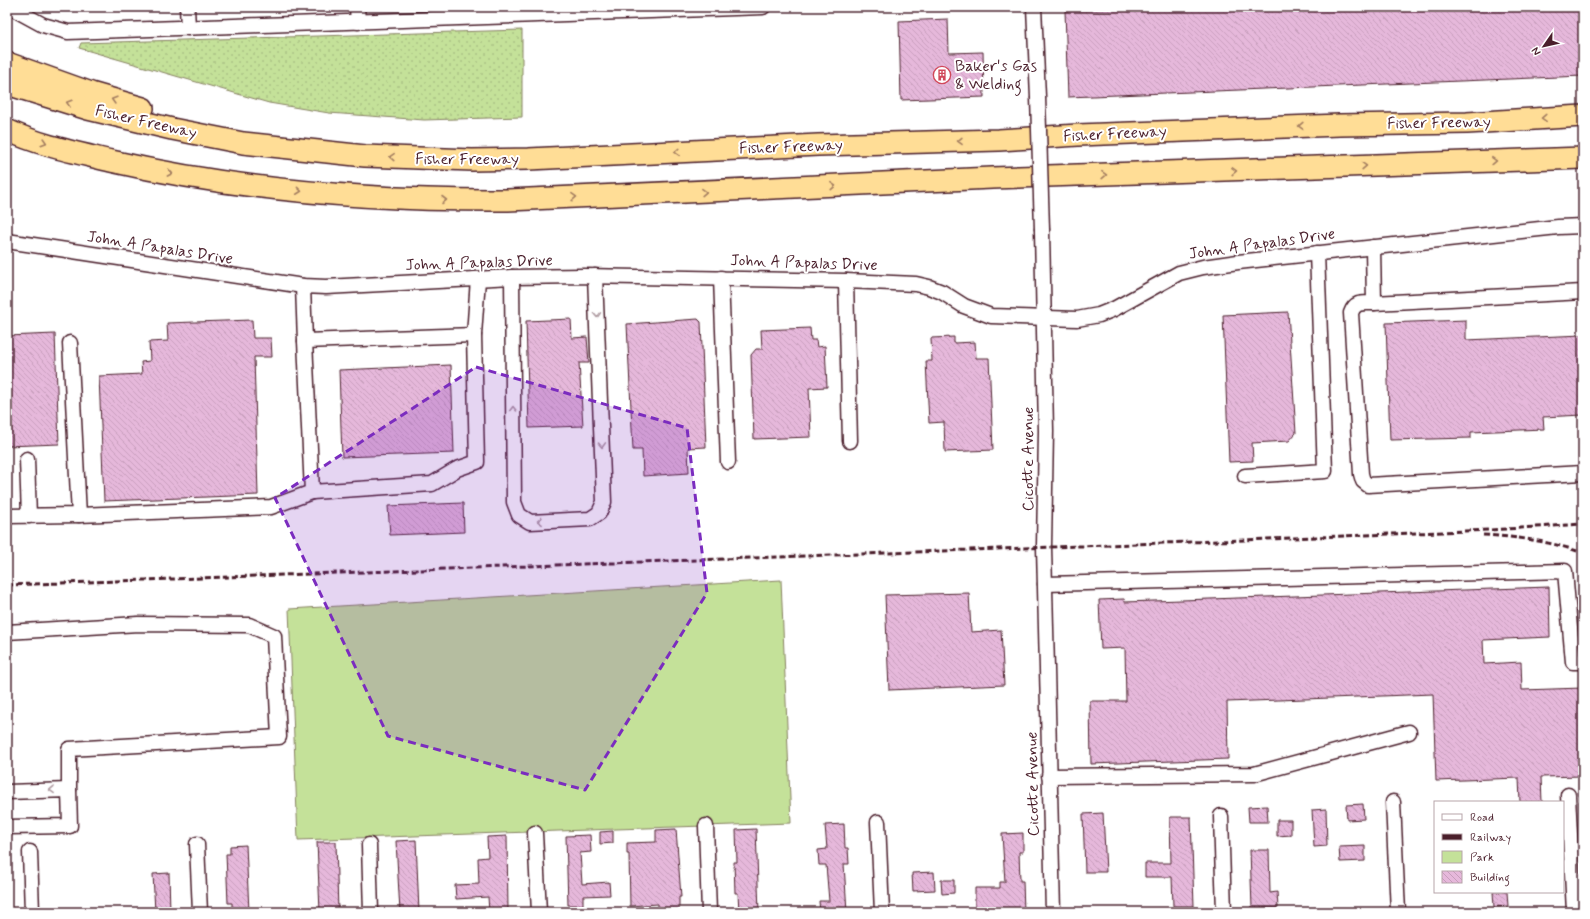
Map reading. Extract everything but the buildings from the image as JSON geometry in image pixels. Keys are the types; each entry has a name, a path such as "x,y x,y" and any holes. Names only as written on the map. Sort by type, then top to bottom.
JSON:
{"highway":[{"path":"7,63 91,93 203,123 243,143"},
{"name":"Fisher Freeway","path":"7,84 96,111 172,129 243,143 411,158 529,159 810,145 999,140 1078,135 1340,125 1467,123 1583,116"},
{"path":"7,130 90,156 188,177 324,194 431,200 508,200 992,178 1583,158"}],"street":[{"path":"10,7 43,25 68,32 358,22 527,11 763,7"},
{"path":"188,7 188,28"},
{"path":"358,7 358,22"},
{"name":"Cicotte Avenue","path":"1034,7 1044,318 1045,584 1049,776 1054,912"},
{"name":"John A Papalas Drive","path":"7,242 303,286 326,287 512,277 596,276 846,281 916,284 942,292 964,306 991,316 1077,319 1114,309 1179,273 1203,267 1317,253 1558,227 1583,226"},
{"path":"1373,247 1374,303"},
{"path":"1245,476 1325,471 1317,253"},
{"path":"512,277 514,502 519,515 530,522 590,519 599,513 604,502 596,276"},
{"path":"721,278 728,462"},
{"path":"7,516 79,515 271,507 312,492 432,484 457,469 477,462 474,335 478,279"},
{"path":"846,281 850,441"},
{"path":"303,286 312,492"},
{"path":"1583,292 1357,304 1353,307 1351,313 1361,474 1363,481 1368,485 1583,473"},
{"path":"305,342 474,335"},
{"path":"70,343 79,515"},
{"path":"27,459 29,516"},
{"path":"1045,584 1565,570 1573,662 1583,662"},
{"path":"7,632 138,624 249,625 274,636 279,737 69,749 70,826 7,827"},
{"path":"1049,776 1254,774 1409,732"},
{"path":"7,792 69,790"},
{"path":"1568,795 1574,912"},
{"path":"1394,802 1398,912"},
{"path":"1221,816 1224,912"},
{"path":"878,822 882,912"},
{"path":"706,826 709,912"},
{"path":"535,833 539,912"},
{"path":"197,844 200,912"},
{"path":"369,845 371,912"},
{"path":"30,852 32,912"}],"highlighted area":[{"path":"476,367 687,428 707,593 585,790 388,736 275,498"}],"green space":[{"path":"522,30 522,117 424,120 329,113 269,103 79,48 81,43"},
{"path":"781,580 791,823 298,840 289,609"}],"railway":[{"path":"7,585 1218,541 1490,530 1583,524"},
{"path":"1483,535 1534,540 1558,545 1583,553"}],"place":[{"name":"Baker's Gas & Welding","path":"942,75"}]}
